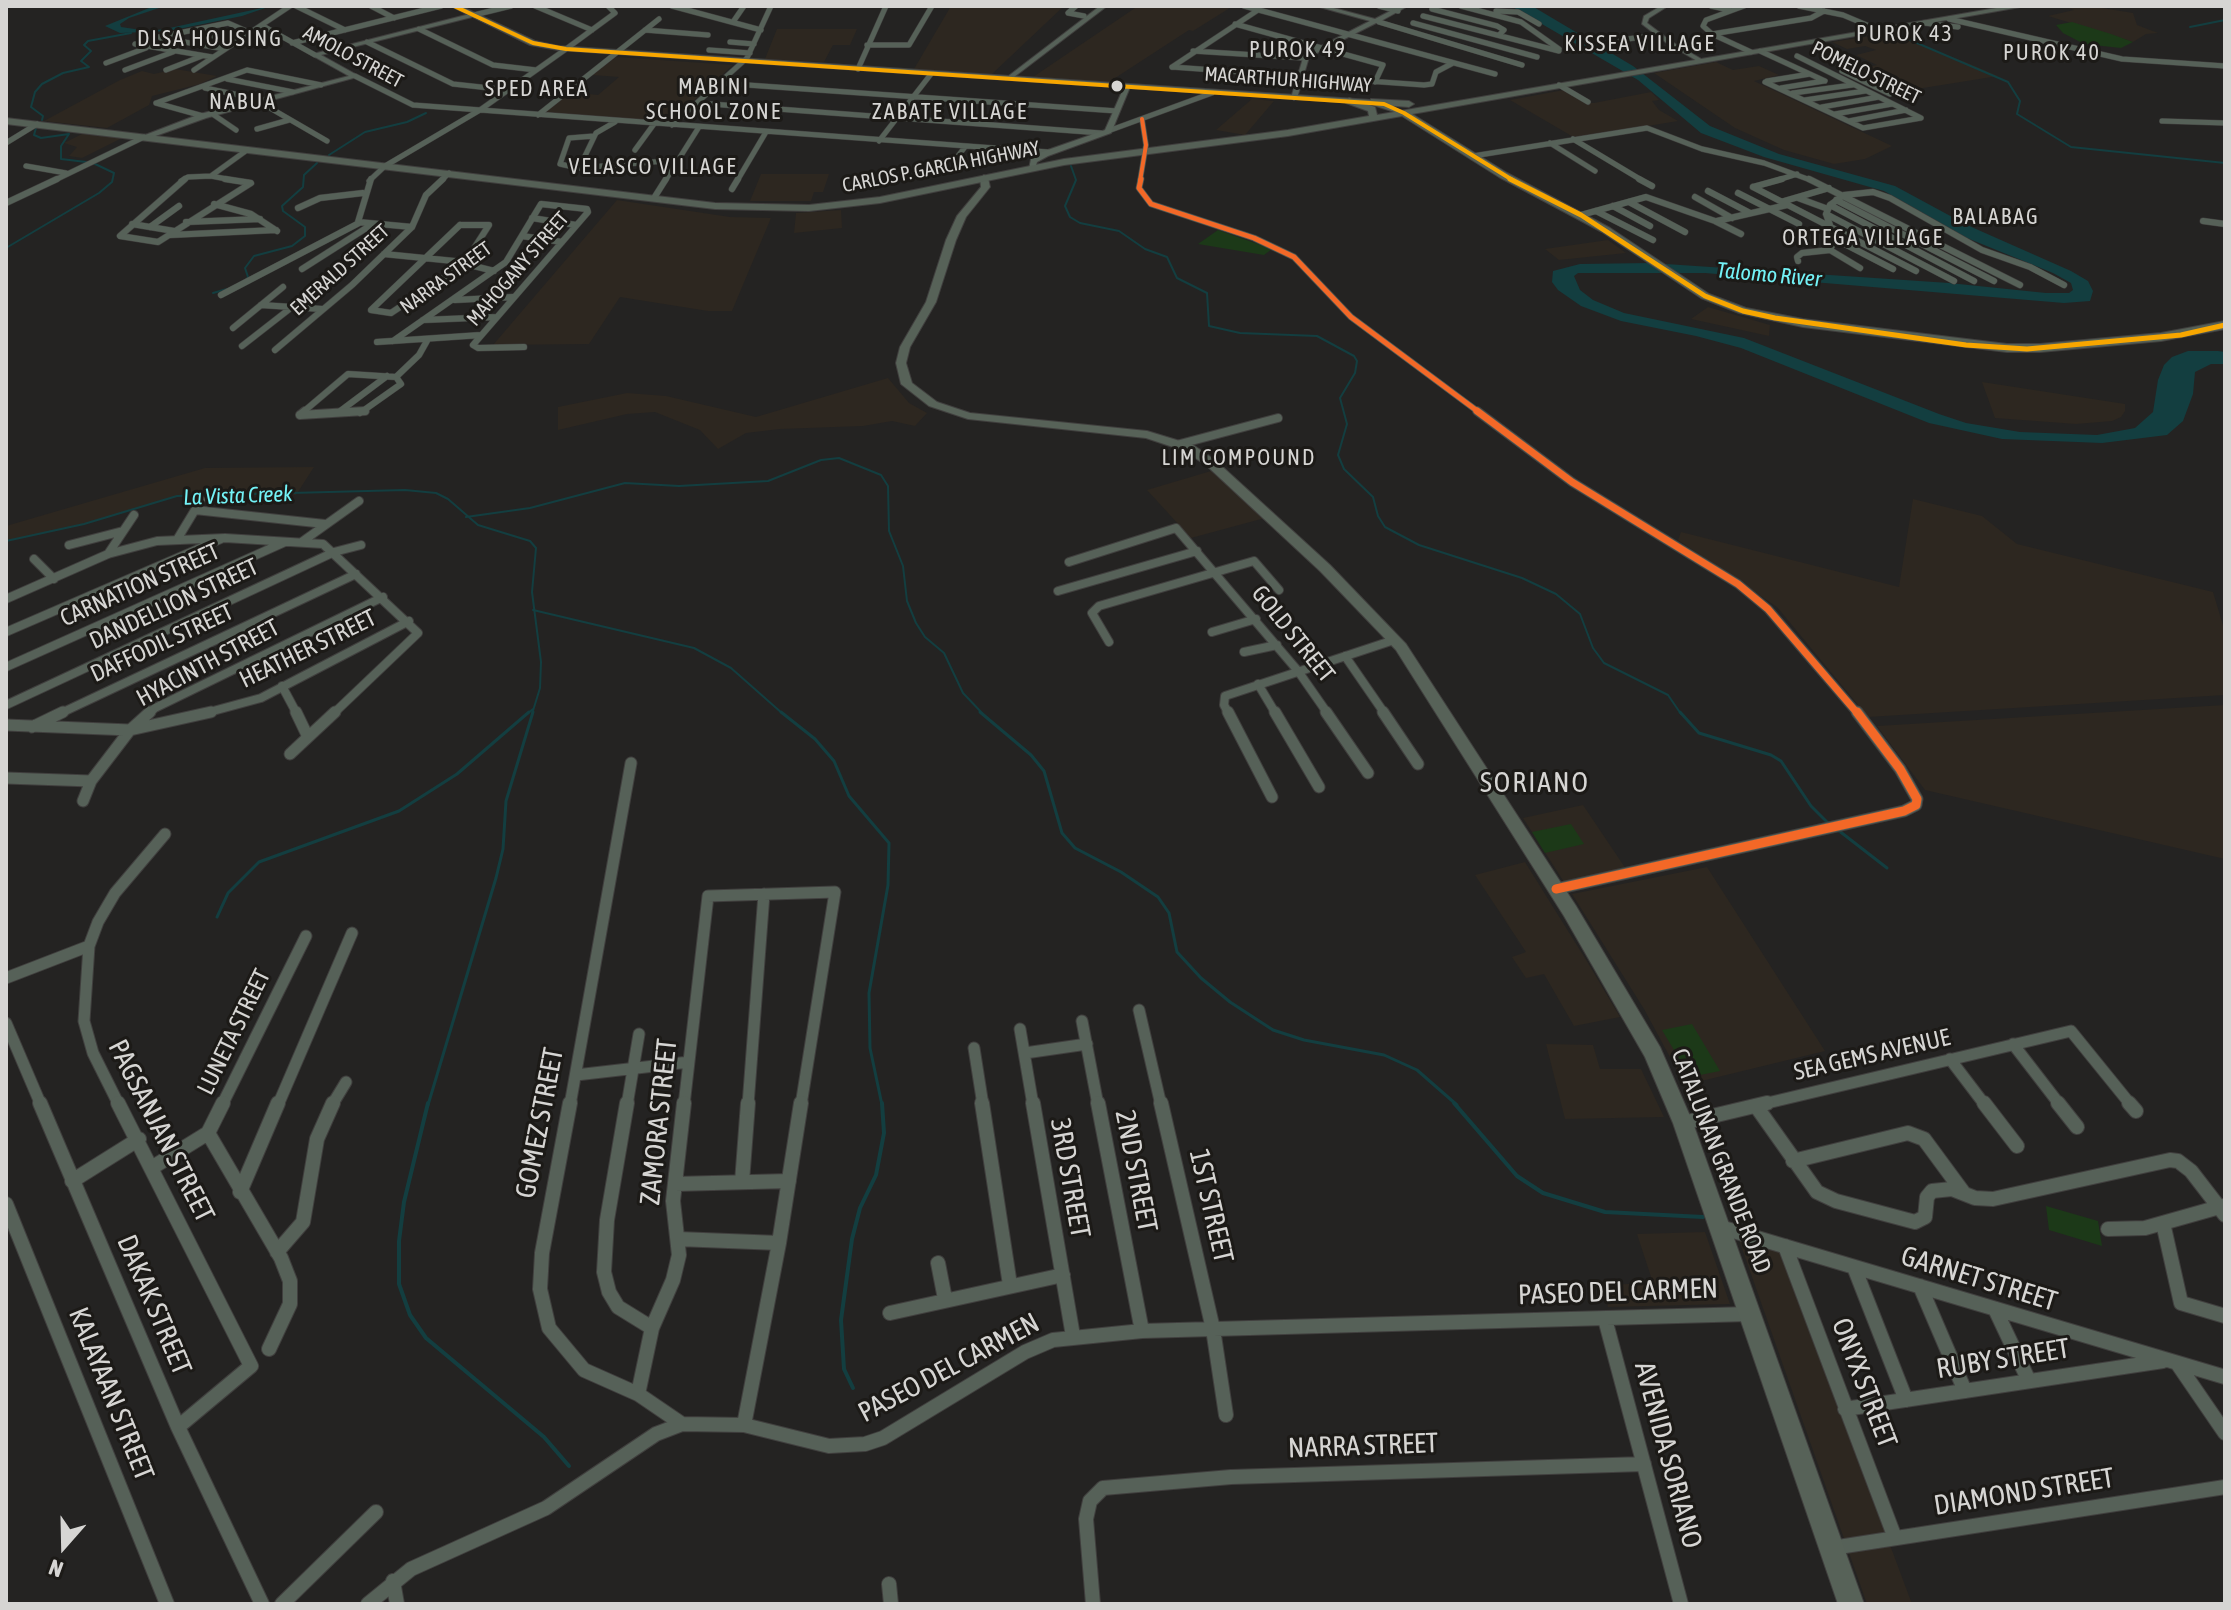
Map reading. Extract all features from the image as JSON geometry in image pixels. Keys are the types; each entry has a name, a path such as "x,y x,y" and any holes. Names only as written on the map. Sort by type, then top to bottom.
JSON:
{"highway":[{"name":"MACARTHUR HIGHWAY","path":"1404,113 2022,6"},
{"path":"1349,101 1373,110 1372,119 1399,120 1429,128"},
{"path":"1371,102 1452,104"},
{"path":"1424,109 1421,116 1429,128"},
{"path":"1404,113 1473,156 1581,215 1714,300 1759,315 1986,347 2066,346 2181,335 2225,325"},
{"name":"CARLOS P. GARCIA HIGHWAY","path":"6,121 654,198 749,208 809,208 880,200 1032,167 1268,136 1404,113"}],"main road":[{"name":"MACARTHUR HIGHWAY","path":"454,6 533,43 566,49 1371,102 1404,113"},
{"path":"1032,167 1034,161 1048,152 1105,132 1127,87"},
{"name":"CATALUNAN GRANDE ROAD","path":"984,178 986,187 962,216 931,302 902,354 902,371 907,384 933,404 968,416 1135,433 1180,444 1202,456 1249,498 1347,589 1394,640 1556,889 1638,1023 1683,1123 1851,1604"}],"street":[{"path":"194,70 293,6 345,30"},
{"path":"371,6 394,18"},
{"path":"292,43 441,6"},
{"path":"315,55 511,6"},
{"path":"535,6 592,30"},
{"path":"359,223 368,181 385,166 480,110 566,49 615,13 608,6"},
{"path":"672,6 689,8 761,30"},
{"path":"733,22 744,6"},
{"path":"672,125 750,53 771,6"},
{"path":"855,69 869,50 867,47 886,6"},
{"path":"867,47 909,45 932,6"},
{"path":"1076,6 1068,13 1084,16"},
{"path":"1060,37 1097,6"},
{"path":"1005,79 1104,6"},
{"path":"1244,6 1495,74"},
{"path":"1267,6 1289,12 1280,16"},
{"path":"1319,6 1514,60 1522,65"},
{"path":"1379,6 1398,11"},
{"path":"1193,51 1304,58 1405,6"},
{"path":"1461,6 1530,27 1559,51"},
{"path":"1665,6 1643,21 1657,35 1701,61"},
{"path":"1711,6 1731,10"},
{"path":"1744,6 1704,22 1704,28 1825,81"},
{"path":"1799,6 1847,17 1881,31"},
{"path":"1402,31 1434,8 1497,26 1504,30 1499,35"},
{"path":"1258,10 1172,67 1431,85 1436,72 1453,63"},
{"path":"709,16 718,11"},
{"path":"1712,34 1811,18 1824,11"},
{"path":"1490,13 1518,12 1539,24"},
{"path":"1423,16 1559,51"},
{"path":"538,115 659,19"},
{"path":"1949,19 1987,31 2001,25"},
{"path":"1939,21 1957,27"},
{"path":"225,49 159,37 228,23 251,33"},
{"path":"1413,23 1537,57"},
{"path":"1924,23 1987,31 2122,59 2225,66"},
{"path":"1235,24 1383,65 1375,82"},
{"name":"AMOLO STREET","path":"263,26 406,103 1048,152"},
{"path":"743,32 753,28"},
{"path":"419,29 493,65 536,70"},
{"path":"645,30 708,35"},
{"path":"189,32 240,40"},
{"path":"1619,50 1616,45 1620,40 1657,35"},
{"path":"2029,40 2046,47 2124,63"},
{"path":"367,42 453,84 508,90"},
{"path":"730,42 754,44"},
{"path":"135,44 212,57"},
{"path":"1790,46 1890,94"},
{"path":"106,63 150,47"},
{"path":"709,50 750,53"},
{"path":"125,70 175,51"},
{"path":"1514,60 1559,51"},
{"path":"166,70 202,56"},
{"name":"POMELO STREET","path":"1797,56 1921,118 1863,128 1848,121"},
{"path":"1294,98 1304,58"},
{"path":"236,130 207,115 156,103 247,70 321,85"},
{"path":"879,141 931,74"},
{"path":"1810,74 1765,82 1848,121 1906,110"},
{"path":"6,203 144,137 207,115 355,76"},
{"path":"1779,88 1841,78"},
{"path":"225,79 293,92"},
{"path":"719,83 1117,111"},
{"path":"1559,85 1588,102"},
{"path":"1791,94 1854,85"},
{"path":"203,87 260,100 327,141"},
{"path":"1804,100 1867,91"},
{"path":"697,103 1105,132 1212,93"},
{"path":"1820,107 1879,97"},
{"path":"1834,114 1892,104"},
{"path":"1142,119 1145,152 1139,188 1151,204 1254,238 1294,257 1351,317 1572,482 1701,559 1768,609 1864,721 1914,792 1916,805 1904,811 1556,889"},
{"path":"257,129 289,120"},
{"path":"618,121 594,136 569,138 560,164 578,168 677,160"},
{"path":"2162,121 2225,123"},
{"path":"6,143 37,124"},
{"path":"635,150 654,124"},
{"path":"654,198 699,127"},
{"path":"1473,156 1647,128 1702,149 1797,174 2020,285"},
{"path":"732,189 766,132"},
{"path":"584,158 594,136"},
{"path":"1573,139 1652,186"},
{"path":"1550,143 1595,171"},
{"path":"954,161 965,147"},
{"path":"211,176 247,150"},
{"path":"26,166 68,173"},
{"name":"EMERALD STREET","path":"275,350 412,227 426,195 449,173"},
{"path":"1797,174 1753,187 1916,271"},
{"path":"211,176 251,183 172,233 149,243 122,238 121,233 188,177 211,176"},
{"path":"1715,221 1769,209 1830,188"},
{"path":"561,205 581,189"},
{"path":"1708,191 1750,213"},
{"path":"298,208 320,198 363,193"},
{"path":"1738,193 1799,224"},
{"path":"1893,269 1835,239 1829,226 1830,207 1844,195 1879,193 1982,250 2030,267 2064,285"},
{"path":"1581,215 1650,197 1741,234"},
{"path":"1695,197 1732,218"},
{"path":"1798,198 1830,207 1994,281"},
{"path":"1629,202 1685,232"},
{"name":"NARRA STREET","path":"393,341 509,259 543,203 561,205"},
{"path":"132,224 172,233 277,231 245,211 214,204"},
{"name":"MAHOGANY STREET","path":"524,347 474,347 496,317 589,210 561,205"},
{"path":"150,227 179,206"},
{"path":"1613,206 1650,226"},
{"path":"1830,207 1974,281"},
{"path":"1830,207 1954,281"},
{"path":"1596,211 1653,240"},
{"path":"532,218 576,225"},
{"path":"185,222 260,219"},
{"path":"2203,221 2225,224"},
{"path":"221,295 359,223 412,227"},
{"path":"302,269 371,225"},
{"path":"460,225 489,225 464,264 391,313 371,310 460,225"},
{"path":"522,236 562,242"},
{"path":"1830,250 1835,239"},
{"path":"1798,261 1797,257 1802,253 1830,250 1860,268"},
{"path":"384,254 494,271"},
{"path":"263,330 233,328 283,287"},
{"path":"452,300 513,297"},
{"path":"261,305 322,309"},
{"path":"242,346 292,307"},
{"path":"423,320 496,317"},
{"path":"377,342 481,335"},
{"path":"396,377 419,355 428,339"},
{"path":"348,374 396,377 401,384 365,412 300,414 348,374"},
{"path":"339,412 387,376"},
{"path":"1180,444 1278,418"},
{"path":"178,538 201,500"},
{"path":"303,541 359,501"},
{"path":"195,510 325,524"},
{"path":"108,554 134,515"},
{"name":"GOLD STREET","path":"1069,562 1176,528 1217,572 1298,671 1368,773"},
{"path":"69,545 123,531"},
{"path":"6,599 134,545 178,538 320,542 417,630 414,640 290,754"},
{"path":"6,632 225,538"},
{"name":"CARNATION STREET","path":"6,667 290,540"},
{"name":"DANDELLION STREET","path":"6,705 334,552 361,545"},
{"path":"1058,591 1197,551"},
{"path":"34,559 54,579"},
{"path":"1109,642 1092,613 1095,608 1254,561 1279,590"},
{"name":"DAFFODIL STREET","path":"29,729 356,574"},
{"name":"HYACINTH STREET","path":"83,801 91,781 130,730 155,708 383,597"},
{"path":"1212,632 1256,619"},
{"name":"HEATHER STREET","path":"6,725 29,729 130,730 234,707 261,698 409,621"},
{"path":"1272,797 1223,698 1394,640"},
{"path":"1244,652 1277,645"},
{"path":"1345,656 1418,764"},
{"path":"1258,684 1319,787"},
{"path":"282,686 308,737"},
{"name":"GOMEZ STREET","path":"631,763 542,1253 540,1289 549,1328 584,1370 638,1394 682,1424"},
{"path":"6,778 91,781"},
{"name":"PAGSANJAN STREET","path":"165,834 115,893 89,946 83,1000 87,1037 251,1366 178,1427"},
{"path":"742,1182 764,894 835,892 779,1243 744,1425"},
{"name":"ZAMORA STREET","path":"638,1394 652,1328 678,1268 678,1239 672,1213 708,896 764,894"},
{"path":"240,1192 352,933"},
{"name":"LUNETA STREET","path":"153,1167 208,1133 306,936"},
{"path":"6,978 89,946"},
{"name":"1ST STREET","path":"1139,1010 1213,1329 1226,1415"},
{"name":"2ND STREET","path":"1082,1021 1142,1331"},
{"name":"DAKAK STREET","path":"6,1023 178,1427 262,1604"},
{"name":"3RD STREET","path":"1020,1029 1073,1336"},
{"name":"SEA GEMS AVENUE","path":"1683,1123 2071,1031 2136,1111"},
{"path":"639,1034 607,1220 604,1272 609,1292 618,1307 652,1328"},
{"path":"1025,1053 1087,1044"},
{"path":"2013,1044 2077,1127"},
{"path":"974,1048 1010,1285"},
{"path":"1950,1059 2017,1146"},
{"path":"576,1075 689,1062"},
{"path":"277,1252 303,1222 317,1139 346,1082"},
{"path":"1756,1106 1811,1185 1826,1198 1915,1222 1925,1217 1927,1197 1932,1191 1943,1189 1963,1192 1975,1198 1993,1199 2170,1160 2185,1166 2223,1209 2134,1229 2108,1229"},
{"name":"PAGSANJAN STREET","path":"208,1133 277,1252 290,1281 290,1304 269,1349"},
{"path":"1793,1161 1908,1133 1924,1139 1963,1192"},
{"path":"72,1181 139,1139"},
{"path":"675,1184 789,1181"},
{"name":"KALAYAAN STREET","path":"6,1204 167,1604"},
{"path":"2163,1223 2181,1303 2225,1316"},
{"name":"GARNET STREET","path":"1720,1227 2225,1377"},
{"path":"678,1239 779,1243"},
{"name":"ONYX STREET","path":"1785,1246 1895,1538"},
{"path":"938,1263 945,1299"},
{"path":"1854,1267 1906,1400"},
{"path":"890,1313 1063,1275"},
{"path":"1920,1286 1965,1391"},
{"path":"1995,1309 2029,1381"},
{"name":"PASEO DEL CARMEN","path":"368,1604 393,1581 435,1557 546,1508 645,1441 682,1424 744,1425 818,1444 865,1444 926,1414 1025,1352 1073,1336 1142,1331 1751,1314"},
{"name":"AVENIDA SORIANO","path":"1605,1319 1681,1604"},
{"path":"2173,1361 2225,1433"},
{"name":"RUBY STREET","path":"1845,1409 2173,1361"},
{"name":"NARRA STREET","path":"1093,1604 1086,1519 1090,1501 1103,1488 1231,1477 1644,1464"},
{"name":"DIAMOND STREET","path":"1831,1548 2225,1487"},
{"path":"282,1604 376,1512"},
{"path":"393,1581 397,1604"},
{"path":"889,1584 891,1604"}],"shaded area":[{"path":"951,6 1064,6 992,74 914,69"},
{"path":"1138,6 1233,6 1193,31 1189,30 1109,82 1033,77"},
{"path":"2063,6 2090,6 2133,13 2137,25 2158,33 2146,34 2133,42 2048,16 2074,10"},
{"path":"777,29 857,29 850,45 833,45 824,62 765,59"},
{"path":"1890,33 1998,76 1892,93 1846,71 1877,65 1856,55 1876,50 1865,46 1847,49 1832,42"},
{"path":"616,57 733,65 669,123 543,113 570,92 598,95 619,77 592,75"},
{"path":"1716,62 1733,70 1759,66 1779,75 1754,81 1892,146 1865,159 1834,164 1784,150 1735,128 1654,73"},
{"path":"175,69 217,76 200,84 152,96 149,105 107,128 44,121 142,71 154,74"},
{"path":"1564,90 1585,103 1651,92 1659,100 1652,101 1659,110 1678,121 1575,138 1510,100"},
{"path":"1252,99 1274,101 1245,135 1216,130"},
{"path":"82,134 122,138 82,158 69,156 77,147 64,143"},
{"path":"761,174 829,174 823,192 814,192 811,201 750,201"},
{"path":"617,200 730,217 771,218 732,311 708,311 620,297 589,344 493,345"},
{"path":"841,210 842,228 794,233 796,213"},
{"path":"1608,240 1626,253 1559,260 1545,249"},
{"path":"1708,307 1770,325 1769,336 1691,319"},
{"path":"888,378 909,403 927,413 915,426 892,421 863,426 780,429 746,433 718,449 700,430 655,412 627,414 558,430 558,407 627,393 666,396 756,417"},
{"path":"1982,382 2125,404 2125,411 2112,421 2076,424 1995,418"},
{"path":"314,467 296,495 177,496 84,524 6,541 6,526 205,468"},
{"path":"1211,471 1265,518 1191,538 1147,490"},
{"path":"1913,499 1982,516 2017,544 2213,592 2225,632 2225,695 1868,717 1777,607 1678,540 1681,532 1899,587"},
{"path":"2225,705 2225,859 1925,790 1877,726"},
{"path":"1583,805 1626,869 1564,882 1523,818"},
{"path":"1525,862 1620,1017 1574,1026 1544,974 1526,978 1512,957 1526,952 1475,875"},
{"path":"1707,867 1825,1051 1685,1085 1644,1009 1572,894"},
{"path":"1546,1044 1593,1045 1600,1069 1641,1069 1664,1117 1565,1119"},
{"path":"1705,1232 1730,1304 1608,1307 1602,1285 1653,1283 1637,1234"},
{"path":"1738,1237 1780,1250 1912,1604 1867,1604"}],"green space":[{"path":"2072,22 2133,42 2121,48 2084,44 2063,33 2056,25"},
{"path":"1218,230 1272,249 1264,255 1198,244"},
{"path":"1571,824 1584,844 1545,853 1532,832"},
{"path":"1692,1024 1720,1071 1690,1077 1662,1030"},
{"path":"2046,1206 2098,1221 2102,1246 2049,1230"}],"water":[{"path":"154,6 165,6 129,18 120,24 121,27 148,31 165,29 271,6 242,16 169,31 120,33 105,26"},
{"name":"Talomo River","path":"1511,6 1532,6 1633,66 1710,126 1779,154 1895,186 1967,225 2071,271 2088,281 2093,291 2090,301 2064,303 1705,273 1578,273 1574,276 1580,290 1593,300 1624,313 1744,338 1939,414 1966,423 2020,432 2097,435 2135,428 2153,412 2158,380 2164,365 2172,357 2188,351 2218,351 2225,352 2225,364 2211,364 2195,372 2193,394 2183,421 2167,435 2102,443 2002,439 1929,423 1741,348 1621,321 1581,306 1558,290 1552,282 1553,271 1580,264 1651,263 1949,283 2046,293 2069,293 2073,290 2071,283 2053,273 1967,238 1884,191 1764,157 1701,133 1638,80"}],"waterway":[{"path":"2190,27 2225,20"},
{"name":"La Vista Creek","path":"42,120 43,116 31,107 35,92 42,84 63,73 89,67 81,61 91,51 84,45 88,41 131,33"},
{"path":"1896,34 2008,82 2020,101 2017,114 2071,147 2225,163"},
{"path":"329,155 365,132 407,122 426,113"},
{"name":"La Vista Creek","path":"36,128 34,135 41,138 69,134 61,146 61,159 86,162"},
{"name":"La Vista Creek","path":"6,248 99,193 112,182 114,173 93,163"},
{"path":"245,281 248,277 245,268 254,256 292,246 305,236 305,227 283,211 282,206 303,187 304,175 317,163"},
{"path":"1071,166 1076,180 1065,206 1070,217 1080,223 1119,231 1145,249 1167,257 1177,278 1207,293 1209,326 1240,333 1317,336 1354,356 1357,361 1355,373 1340,398 1347,424 1338,455 1344,469 1373,497 1378,516 1385,527 1419,545 1522,578 1556,594 1580,614 1593,648 1604,663 1668,695 1681,714"},
{"path":"213,293 227,289"},
{"path":"468,517 530,508 625,483 679,486 768,481 821,460 839,458 881,475 888,486 889,531 903,566 907,601 916,623 925,637 944,653 963,693 983,714"},
{"name":"La Vista Creek","path":"6,541 84,524 177,496 405,490 436,493 468,517"},
{"path":"468,517 478,525 530,541 536,548 532,592 534,610"},
{"path":"532,714 540,688 541,662 534,610"},
{"path":"534,610 694,648 731,668 783,714"},
{"path":"527,714 533,709"},
{"path":"217,917 228,893 259,862 399,811 457,774 529,712"},
{"path":"428,1105 496,878 503,849 506,801 533,712"},
{"path":"781,712 815,739 834,761 849,796 889,843 888,885 869,993 870,1048 882,1105"},
{"path":"980,712 1031,755 1044,771 1062,833 1075,848 1121,872 1158,897 1169,913 1177,952 1201,978 1230,1002 1273,1030 1304,1040 1384,1055 1417,1070 1457,1105"},
{"path":"1680,712 1699,733 1771,755 1781,761 1811,806 1829,824"},
{"path":"1838,830 1887,868"},
{"path":"428,1103 404,1202 399,1241 399,1284 410,1315 426,1338 544,1437 569,1466"},
{"path":"853,1388 844,1369 841,1320 852,1239 860,1208 876,1175 884,1133 882,1103"},
{"path":"1454,1103 1517,1176 1543,1193 1605,1212 1703,1217"}],"transit line":[{"path":"454,6 533,43 566,49 1384,104 1404,113 1503,175 1581,215 1705,296 1743,311 1775,318 1966,345 2027,349 2181,335 2225,325"},
{"path":"1142,119 1146,145 1139,188 1151,204 1254,238 1294,257 1351,317 1572,482 1738,584 1768,609 1864,721 1900,769 1917,799 1916,805 1904,811 1556,889"}],"district":[{"name":"PUROK 43","path":"1905,34"},
{"name":"DLSA HOUSING","path":"210,39"},
{"name":"KISSEA VILLAGE","path":"1640,44"},
{"name":"PUROK 49","path":"1298,50"},
{"name":"PUROK 40","path":"2052,53"},
{"name":"SPED AREA","path":"537,89"},
{"name":"MABINI SCHOOL ZONE","path":"714,100"},
{"name":"NABUA","path":"243,102"},
{"name":"ZABATE VILLAGE","path":"950,112"},
{"name":"VELASCO VILLAGE","path":"653,167"},
{"name":"BALABAG","path":"1996,217"},
{"name":"ORTEGA VILLAGE","path":"1863,238"},
{"name":"LIM COMPOUND","path":"1239,458"},
{"name":"SORIANO","path":"1535,783"}]}
